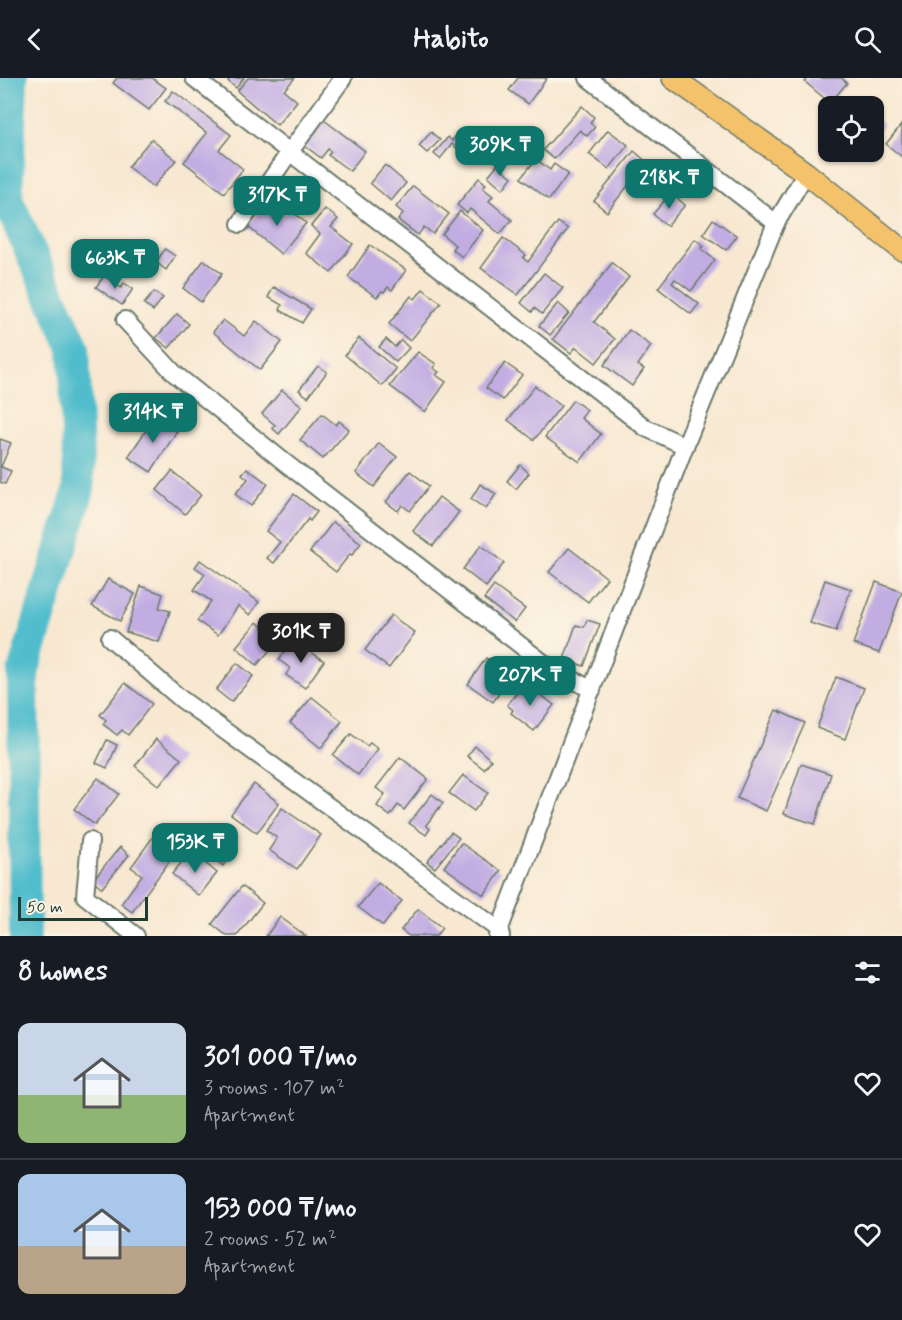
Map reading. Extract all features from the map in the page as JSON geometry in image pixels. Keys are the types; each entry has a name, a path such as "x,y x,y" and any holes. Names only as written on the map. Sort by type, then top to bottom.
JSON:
{"main road":[{"path":"673,78 806,173 902,250"}],"street":[{"path":"194,78 646,428 685,446"},
{"path":"240,224 343,78"},
{"path":"588,78 776,223"},
{"path":"110,638 181,699 499,934 685,446 776,223 806,173"},
{"path":"125,320 175,374 288,465 546,665 591,690"},
{"path":"90,841 85,896 136,936"}],"building":[{"path":"117,78 152,78 166,88 149,110 113,83"},
{"path":"230,78 244,78 236,88 228,81"},
{"path":"248,78 295,78 284,90 297,101 277,125 237,91"},
{"path":"518,78 547,78 528,104 509,90"},
{"path":"808,78 842,78 847,83 836,96 822,96 805,82"},
{"path":"173,91 231,135 219,150 243,169 224,193 184,162 207,133 165,101"},
{"path":"582,106 594,117 590,123 595,127 587,136 580,130 554,159 543,150"},
{"path":"324,120 365,151 350,171 328,155 331,152 328,149 321,158 305,146"},
{"path":"902,124 902,157 886,144"},
{"path":"608,130 628,145 609,169 589,154"},
{"path":"431,132 440,140 427,153 419,146"},
{"path":"456,135 473,149 467,157 452,144 440,159 434,154 448,137 452,141"},
{"path":"151,139 176,160 153,187 128,167"},
{"path":"634,151 647,162 607,212 594,201"},
{"path":"536,159 550,170 554,164 568,174 549,200 521,178"},
{"path":"385,165 406,183 391,201 370,183"},
{"path":"497,165 512,177 503,189 488,176"},
{"path":"479,178 486,184 483,188 493,196 489,201 512,220 500,234 470,209 467,213 457,205"},
{"path":"413,186 449,214 433,234 424,227 418,235 398,220 403,213 396,207"},
{"path":"671,193 685,205 667,226 653,214"},
{"path":"268,202 284,215 289,209 306,223 281,254 247,226"},
{"path":"325,209 338,219 331,227 353,244 331,273 306,253 320,234 311,226"},
{"path":"460,211 483,230 462,257 452,249 455,245 442,234"},
{"path":"713,219 737,236 726,250 703,234"},
{"path":"558,222 568,229 518,295 481,268 503,238 526,255 523,258 528,262"},
{"path":"695,239 704,246 701,249 715,260 691,291 675,279 672,283 699,304 691,314 658,288"},
{"path":"370,245 406,270 392,290 388,287 377,297 348,277"},
{"path":"165,249 175,256 166,270 156,262"},
{"path":"204,260 222,274 201,302 183,288"},
{"path":"612,263 629,277 594,322 615,339 596,363 576,347 571,353 553,339"},
{"path":"544,273 563,288 542,314 534,308 532,312 521,303"},
{"path":"104,276 121,288 124,283 133,289 122,305 96,287"},
{"path":"274,287 311,309 302,323 280,310 282,305 268,297"},
{"path":"423,289 441,303 410,341 389,324 411,296 415,299"},
{"path":"154,292 163,298 153,311 144,304"},
{"path":"558,303 569,313 550,335 539,326"},
{"path":"177,314 189,324 169,348 156,338"},
{"path":"223,320 244,336 256,321 282,342 260,370 213,332"},
{"path":"629,330 651,346 638,365 644,369 632,386 604,365"},
{"path":"359,338 396,369 382,386 345,355"},
{"path":"386,339 395,347 401,340 409,348 396,362 379,347"},
{"path":"418,352 436,364 433,368 439,372 436,375 446,382 425,412 390,386"},
{"path":"505,363 522,375 503,400 486,388"},
{"path":"318,366 327,372 308,397 299,390"},
{"path":"535,386 561,406 534,440 508,420"},
{"path":"282,390 302,406 279,434 272,428 275,425 262,414"},
{"path":"573,400 587,410 581,418 601,434 580,462 545,437"},
{"path":"322,414 336,425 339,421 349,429 323,459 300,440"},
{"path":"155,417 177,431 151,472 128,457"},
{"path":"0,439 11,443 1,467 11,471 5,484 0,482"},
{"path":"379,443 397,457 374,487 356,473"},
{"path":"520,465 529,473 516,489 507,481"},
{"path":"247,468 268,484 251,506 235,494 248,479 242,474"},
{"path":"172,471 201,495 185,514 157,490"},
{"path":"410,471 429,486 410,511 402,505 398,511 386,502"},
{"path":"480,484 496,494 486,509 471,499"},
{"path":"294,494 317,512 310,521 308,519 274,563 267,558 280,542 266,531"},
{"path":"439,497 459,512 433,546 413,531"},
{"path":"333,522 361,543 336,572 310,552"},
{"path":"481,545 504,563 486,587 463,569"},
{"path":"569,548 607,578 588,602 549,572"},
{"path":"200,560 259,602 250,615 238,606 218,635 197,621 211,601 194,590 205,574 195,567"},
{"path":"108,579 135,594 120,621 92,606"},
{"path":"825,580 851,589 836,631 810,623"},
{"path":"876,582 902,592 879,653 853,644"},
{"path":"141,586 163,594 159,608 170,611 159,642 126,632"},
{"path":"494,586 525,609 515,622 484,599"},
{"path":"391,615 415,633 389,668 365,650"},
{"path":"587,620 600,624 584,666 564,659 576,625 584,627"},
{"path":"257,622 278,641 257,665 236,647"},
{"path":"293,640 324,661 305,688 286,675 290,668 279,660"},
{"path":"486,658 512,675 493,702 468,684"},
{"path":"237,663 253,676 231,702 216,690"},
{"path":"836,677 864,688 845,739 817,728"},
{"path":"125,683 152,704 128,735 122,730 117,735 103,724 106,720 100,715"},
{"path":"525,683 554,705 534,731 511,713 513,710 507,705"},
{"path":"312,697 342,721 321,748 290,723"},
{"path":"776,710 805,723 766,811 737,798"},
{"path":"351,734 367,746 370,743 378,749 358,775 333,755"},
{"path":"156,739 181,759 159,786 135,766"},
{"path":"107,740 117,745 107,768 96,763"},
{"path":"475,746 491,760 484,769 467,756"},
{"path":"400,757 428,779 404,810 398,805 390,816 377,806 385,794 376,788"},
{"path":"801,764 831,774 815,824 784,814"},
{"path":"463,775 488,793 474,811 449,793"},
{"path":"98,778 119,794 95,825 74,809"},
{"path":"254,784 279,803 257,833 231,814"},
{"path":"432,794 443,803 426,825 430,829 426,835 409,823"},
{"path":"282,808 321,835 297,869 269,850 277,838 266,830"},
{"path":"161,826 183,843 132,912 121,904 142,875 131,867"},
{"path":"451,832 459,838 435,868 427,862"},
{"path":"461,843 501,871 484,895 444,867"},
{"path":"220,844 232,854 223,866 211,855"},
{"path":"120,847 129,855 102,888 93,880"},
{"path":"191,851 217,873 199,896 172,874"},
{"path":"378,883 402,901 383,926 358,907"},
{"path":"242,886 263,903 237,936 227,936 212,924"},
{"path":"418,909 442,928 436,936 409,936 401,930"},
{"path":"280,917 306,936 266,936"}],"waterway":[{"path":"12,78 7,199 74,348 79,489 23,672 25,936"}]}
